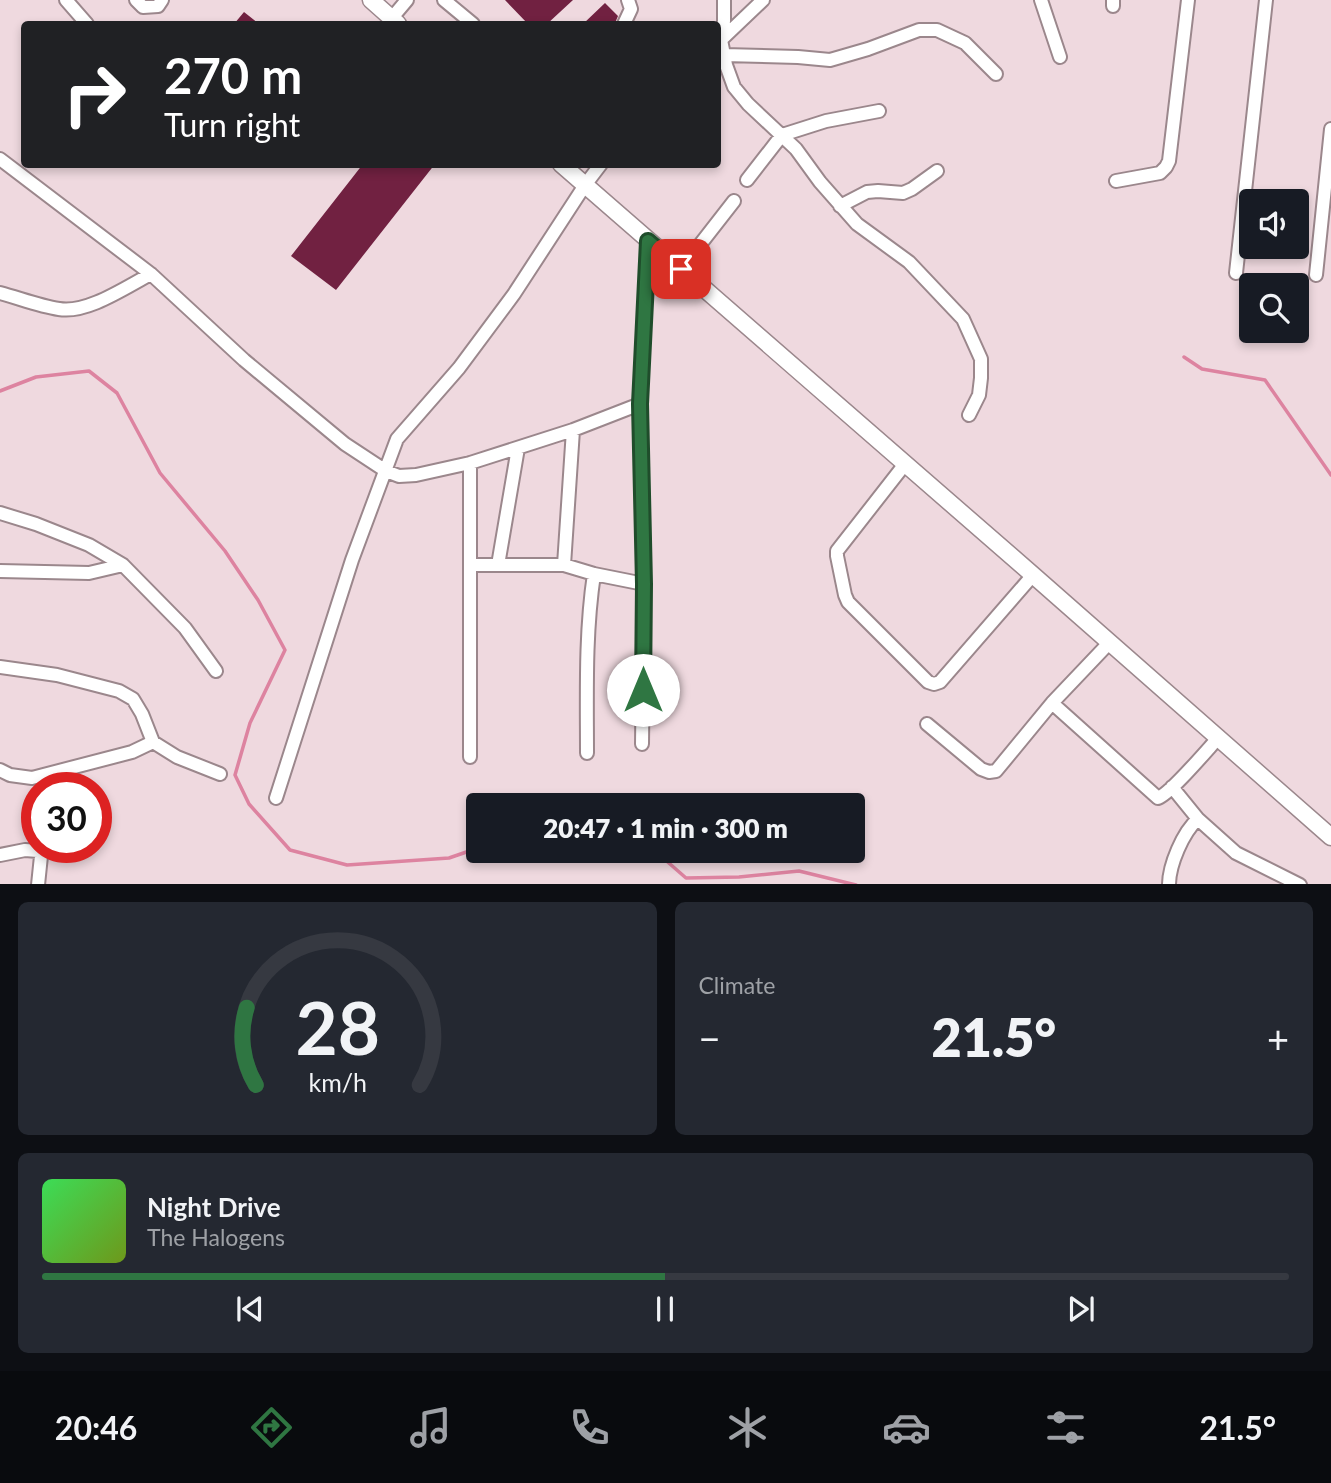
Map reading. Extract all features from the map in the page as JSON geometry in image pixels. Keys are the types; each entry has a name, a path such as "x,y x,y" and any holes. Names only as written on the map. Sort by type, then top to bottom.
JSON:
{"main road":[{"path":"370,0 394,21"},
{"path":"566,168 1331,837"}],"street":[{"path":"66,0 84,21"},
{"path":"136,0 143,7 158,6 162,0"},
{"path":"396,21 407,0"},
{"path":"444,0 469,21"},
{"path":"625,21 631,9 628,0"},
{"path":"721,33 724,0"},
{"path":"721,39 763,0"},
{"path":"1041,0 1060,57"},
{"path":"1116,181 1160,173 1169,161 1188,0"},
{"path":"1236,273 1266,0"},
{"path":"724,55 830,60 919,30 937,30 965,43 996,74"},
{"path":"721,47 734,87 748,104 796,149 820,183 857,224 909,262 963,319 981,359 979,395 969,415"},
{"path":"747,180 782,135 826,121 879,111"},
{"path":"1317,275 1331,129"},
{"path":"0,159 151,274 244,360 345,444 386,471 399,476 470,463 573,430 640,404"},
{"path":"276,798 352,560 397,439 459,368 514,294 598,168"},
{"path":"840,206 867,192 903,193 937,171"},
{"path":"681,269 734,201"},
{"path":"642,744 644,584 640,404 648,241"},
{"path":"0,293 60,309 72,309 92,304 151,274"},
{"path":"564,565 573,430"},
{"path":"498,565 518,448"},
{"path":"470,463 470,757"},
{"path":"905,464 837,551 836,556 848,602 928,682 940,682 1033,575"},
{"path":"0,513 89,545 123,565 185,628 216,671"},
{"path":"0,570 89,573 123,565"},
{"path":"470,565 564,565 644,584"},
{"path":"587,753 587,646 589,602 594,574"},
{"path":"927,724 981,769 996,771 1052,703 1110,642"},
{"path":"0,667 57,675 119,691 133,699 142,713 153,742 177,757 220,774"},
{"path":"1052,703 1158,797 1162,797 1172,788 1219,737"},
{"path":"0,770 10,775 32,778 131,752 153,742"},
{"path":"1172,788 1198,820 1236,853 1300,884"},
{"path":"1169,884 1169,874 1186,833 1198,820"},
{"path":"0,855 38,850 41,856 38,884"}],"building":[{"path":"505,0 573,0 550,21 525,21"},
{"path":"605,3 618,16 616,21 586,21"},
{"path":"244,12 255,21 236,21"},
{"path":"360,168 432,168 336,290 291,256"}],"waterway":[{"path":"1184,357 1202,369 1265,380 1331,475"},
{"path":"0,391 36,377 89,371 117,393 160,473 225,551 258,600 285,650 250,723 235,775 249,804 290,850 347,865 449,858 466,852"},
{"path":"669,863 686,878 739,877 799,871 852,884"}],"route":[{"path":"643,690 640,374 648,241 681,269"}]}
